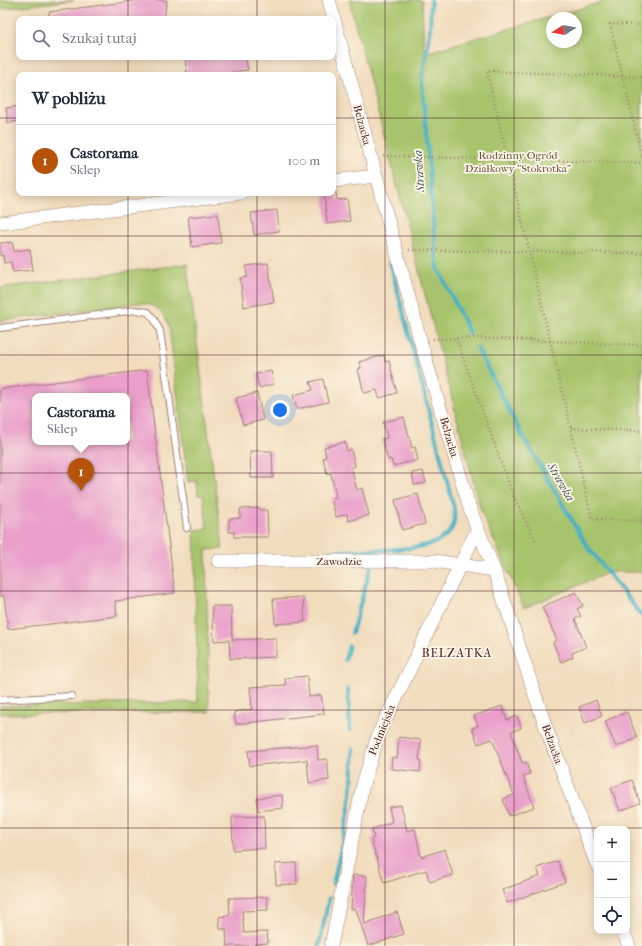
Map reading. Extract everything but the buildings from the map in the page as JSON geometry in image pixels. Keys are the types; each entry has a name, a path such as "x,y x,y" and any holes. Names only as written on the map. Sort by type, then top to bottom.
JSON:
{"street":[{"name":"Belzacka","path":"329,0 333,16"},
{"name":"Belzacka","path":"336,26 421,343 477,530 494,570 545,725 596,862"},
{"path":"336,181 376,176"},
{"path":"0,223 217,196"},
{"name":"Podmiejska","path":"331,946 370,758 382,726 477,530"},
{"name":"Zawodzie","path":"218,562 434,561 494,570"},
{"path":"624,934 629,946"}],"lane":[{"path":"0,328 136,310 148,312 160,331 187,528"},
{"path":"0,700 72,696"}],"path":[{"path":"642,25 610,24 642,157"},
{"path":"642,77 487,71 592,519 642,521"},
{"path":"390,156 642,163"},
{"path":"414,250 530,250 642,253"},
{"path":"437,338 550,340 642,345"},
{"path":"456,338 514,498 536,541"},
{"path":"571,428 642,431"}],"green space":[{"path":"0,0 74,0 0,9"},
{"name":"Rodzinny Ogród Działkowy \"Stokrotka\"","path":"349,0 422,0 424,53 546,18 546,48 582,48 582,12 568,12 610,0 642,0 642,572 610,572 524,608 481,511"},
{"path":"187,264 223,549 206,550 209,712 0,714 0,706 198,702 194,530 207,529 203,495 198,495 197,481 188,482 169,327 167,321 161,312 154,306 138,303 0,321 0,288"}],"waterway":[{"name":"Strawka","path":"431,0 430,33 422,79 436,256 438,268 470,334"},
{"path":"328,552 418,547 441,539 449,532 454,522 454,508 390,262"},
{"name":"Strawka","path":"477,348 521,433 587,546 642,616"},
{"path":"352,633 371,566"},
{"path":"345,660 349,646"},
{"path":"348,689 350,730"},
{"path":"333,884 350,800 353,748"},
{"path":"319,946 329,898"}],"place":[{"name":"Castorama","path":"81,491"}],"district":[{"name":"BELZATKA","path":"457,653"}]}
